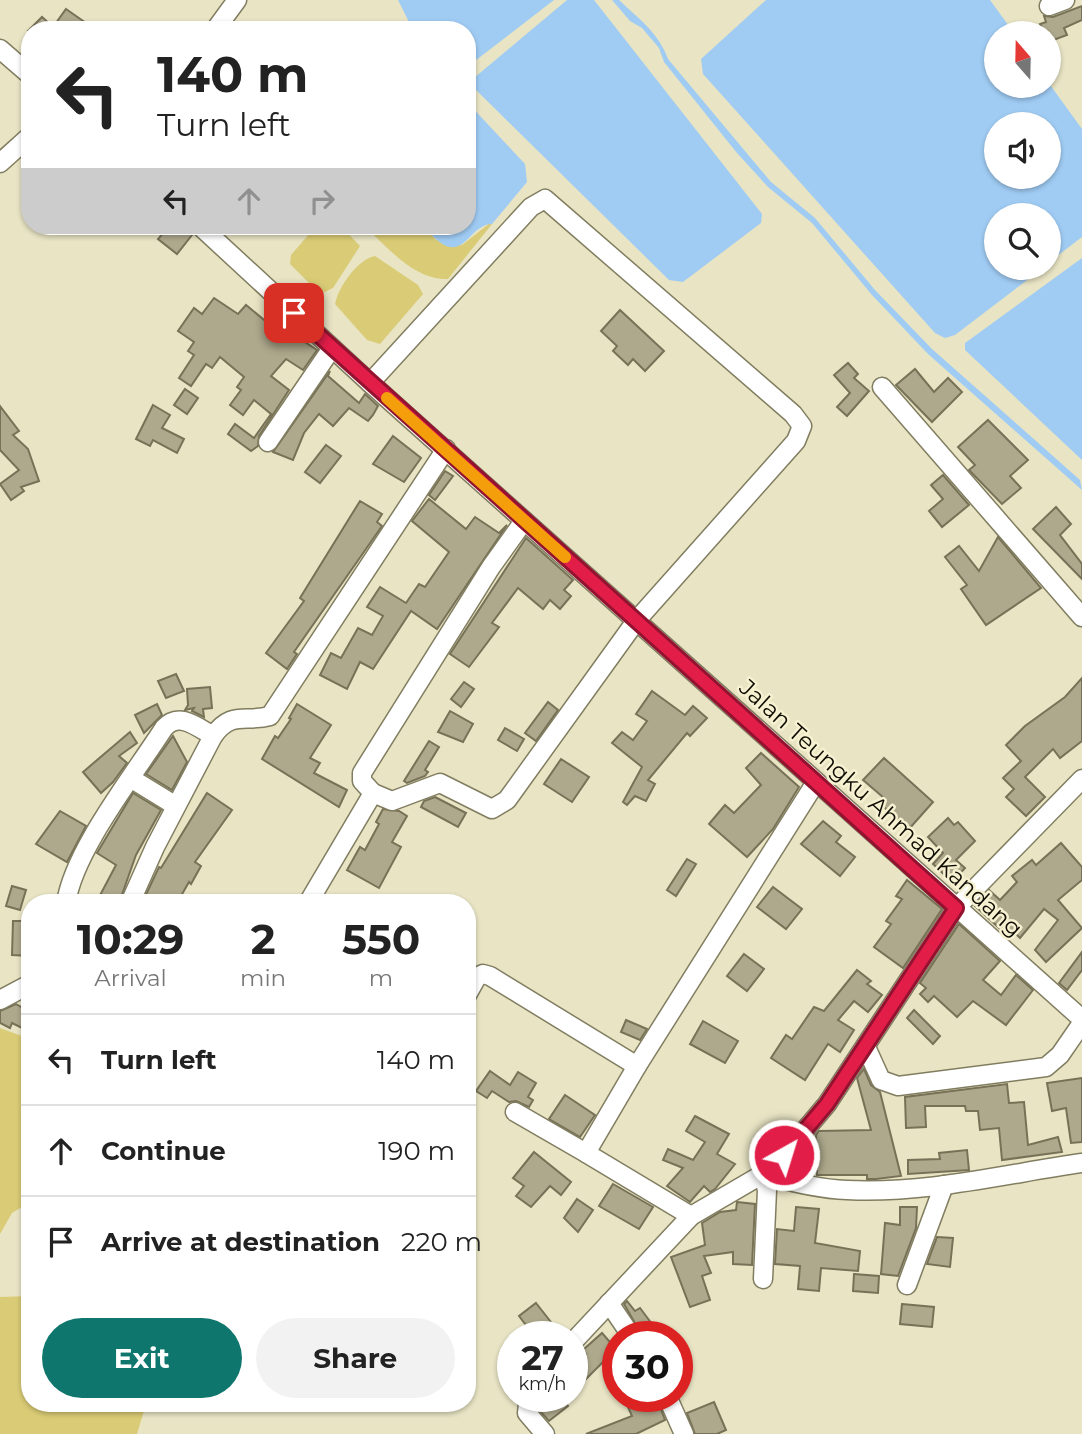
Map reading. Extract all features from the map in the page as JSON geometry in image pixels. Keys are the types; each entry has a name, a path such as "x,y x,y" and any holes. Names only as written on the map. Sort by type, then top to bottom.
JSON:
{"street":[{"path":"222,21 237,0"},
{"path":"0,48 21,67"},
{"path":"0,163 21,144"},
{"path":"370,383 531,208 545,200 793,414 802,426 796,441 499,807 486,807 440,783 393,801 373,793 362,782 362,773 491,567 524,521"},
{"name":"Jalan Teungku Ahmad Kandang","path":"210,235 370,383 956,908 1079,1012"},
{"path":"268,442 332,348"},
{"path":"882,387 1082,617"},
{"path":"134,894 213,736 223,722 232,718 270,716 446,449"},
{"path":"68,894 71,881 97,831 169,722 183,720 213,736"},
{"path":"132,779 176,806"},
{"path":"588,1326 691,1216 763,1174 784,1155 866,1047 956,908 1082,779"},
{"path":"586,1153 637,1066 816,782"},
{"path":"313,894 373,793"},
{"path":"476,979 483,974 490,976 637,1066"},
{"path":"0,1000 21,989"},
{"path":"866,1047 881,1080 898,1086 1045,1068 1060,1055 1079,1012"},
{"path":"515,1112 691,1216"},
{"path":"763,1174 805,1186 847,1191 944,1185 1082,1163"},
{"path":"763,1174 766,1190 763,1279"},
{"path":"907,1285 944,1185"},
{"path":"609,1303 621,1321"},
{"path":"527,1412 545,1434"},
{"path":"674,1412 684,1434"}],"shaded area":[{"path":"492,224 448,279 435,278 412,268 374,235 432,235 436,240 462,245"},
{"path":"308,235 350,235 360,246 333,288 325,292 316,290 290,264 291,255"},
{"path":"375,256 418,285 423,294 380,344 367,340 335,304 350,275 362,262"},
{"path":"0,1028 21,1036 21,1208 12,1213 0,1234"},
{"path":"21,1296 21,1412 144,1412 137,1434 0,1434 0,1297"}],"water":[{"path":"398,0 554,0 476,60 476,21 408,21"},
{"path":"567,0 594,0 762,214 761,223 683,282 669,280 476,90 476,76"},
{"path":"612,0 619,0 654,34 668,59 771,182 815,218 875,290 932,349 1080,480 1082,490 928,354 872,295 812,223 768,187 737,153 664,62 659,48"},
{"path":"766,0 990,0 1005,21 984,21 984,98 1060,98 1082,129 1082,237 1061,253 1061,203 984,203 984,280 1027,280 955,335 945,338 935,333 703,74 701,59"},
{"path":"476,112 525,164 527,182 492,224 476,231"},
{"path":"432,235 472,235 456,247 447,246"},
{"path":"1082,258 1082,460 965,350 965,343 1052,280 1061,280 1061,273"}],"building":[{"path":"1082,6 1082,20 1064,28 1067,35 1061,37 1061,21 1046,21 1044,16 1053,17"},
{"path":"66,9 83,21 57,21"},
{"path":"161,235 192,235 177,254 158,239"},
{"path":"214,298 238,314 246,305 286,338 295,329 304,338 302,340 317,350 303,370 286,359 271,376 289,390 259,436 258,446 251,451 228,434 235,424 254,438 271,414 254,400 243,415 230,405 241,390 237,387 244,377 220,357 212,368 206,364 191,386 179,378 194,355 188,351 194,342 178,331 194,308 202,314"},
{"path":"620,310 664,351 645,371 633,359 628,365 613,351 617,346 601,331"},
{"path":"848,363 858,374 854,378 869,391 847,416 837,407 850,393 834,375"},
{"path":"915,369 934,392 948,378 962,392 932,422 896,385"},
{"path":"330,371 328,376 359,403 365,394 378,406 373,415 368,421 349,408 333,426 319,414 304,433 293,460 273,452"},
{"path":"185,389 198,398 187,414 174,405"},
{"path":"153,405 170,415 162,428 184,439 177,453 153,440 150,446 136,439"},
{"path":"0,406 19,431 13,435 28,449 39,481 21,487 24,491 11,500 0,484 19,470 0,450"},
{"path":"988,420 1028,460 1010,476 1021,488 1002,504 969,470 975,465 958,447"},
{"path":"393,436 421,458 404,482 373,464"},
{"path":"326,445 341,456 320,483 305,472"},
{"path":"445,471 453,476 435,500 429,495"},
{"path":"943,475 969,505 942,527 929,511 943,499 931,485"},
{"path":"429,499 466,529 475,517 499,533 507,525 437,629 411,611 373,669 360,662 347,689 320,675 331,653 341,658 358,628 372,635 383,616 367,607 380,587 406,603 419,584 425,587 449,552 412,521"},
{"path":"360,501 382,514 377,522 382,526 294,652 297,654 287,669 266,653 304,601 300,598"},
{"path":"1056,507 1071,524 1060,535 1082,564 1082,579 1033,529"},
{"path":"998,537 1041,588 986,625 961,589 967,585 945,557 959,546 979,571"},
{"path":"526,538 573,580 564,590 571,596 560,609 550,600 543,609 518,588 492,623 499,627 469,667 450,654"},
{"path":"176,674 184,691 166,698 158,681"},
{"path":"1082,678 1082,741 1060,758 1053,749 1025,777 1045,797 1026,816 1006,797 1014,789 1003,778 1021,761 1006,745 1025,726 1065,697"},
{"path":"464,682 474,689 461,707 451,699"},
{"path":"210,687 212,708 203,709 204,717 192,711 194,708 185,710 188,705 187,689"},
{"path":"652,691 685,715 693,706 707,718 690,736 687,733 648,780 655,784 646,801 635,796 627,805 623,802 642,767 612,743 622,732 633,740 647,721 636,714"},
{"path":"548,702 558,710 536,741 525,733"},
{"path":"157,704 162,715 144,733 135,715"},
{"path":"297,704 331,725 310,758 320,763 314,773 347,790 339,807 262,759 275,736 278,738 291,719 289,718"},
{"path":"450,711 473,724 463,742 438,732"},
{"path":"505,728 524,739 517,751 498,740"},
{"path":"130,732 137,743 119,756 127,763 101,793 83,772"},
{"path":"173,736 187,762 172,790 146,774"},
{"path":"429,741 439,747 425,770 428,772 425,776 407,783 404,781"},
{"path":"761,753 799,787 773,829 747,857 709,824 725,805 734,813 761,785 746,768"},
{"path":"884,758 933,802 909,829 879,803 884,798 863,780"},
{"path":"561,759 589,777 572,802 544,784"},
{"path":"133,793 161,810 136,855 122,894 101,894 116,865 97,853"},
{"path":"207,793 232,810 195,862 201,866 182,894 146,894 159,867 161,868"},
{"path":"435,797 466,813 458,827 421,807 424,801"},
{"path":"383,809 399,811 407,816 392,842 401,847 379,888 347,870 360,847 365,850 379,824 376,822"},
{"path":"60,811 86,826 67,862 36,844"},
{"path":"948,818 954,825 958,822 975,841 956,860 965,868 952,882 933,864 943,853 928,837"},
{"path":"823,821 841,836 836,842 855,857 840,876 801,844"},
{"path":"1061,843 1082,867 1082,880 1058,900 1082,928 1046,962 1035,950 1058,920 1044,909 1020,938 1015,933 1010,938 974,905 989,890 1000,900 1017,882 1012,876 1032,860 1036,865"},
{"path":"687,859 696,864 676,896 667,890"},
{"path":"907,880 942,909 903,968 874,947 891,924 886,921 902,899 896,896"},
{"path":"12,886 26,890 25,894 21,894 20,910 6,906"},
{"path":"773,887 802,909 786,929 757,907"},
{"path":"13,921 21,921 21,956 12,955"},
{"path":"959,924 1000,961 983,980 1001,995 1016,975 1033,990 1006,1025 973,1001 957,1017 934,996 928,1002 920,994 926,988 920,983"},
{"path":"1082,952 1082,970 1067,990 1059,983"},
{"path":"744,954 764,969 747,991 727,976"},
{"path":"857,970 871,981 867,984 882,995 868,1012 854,1001 838,1020 854,1030 840,1052 828,1044 805,1080 771,1058 786,1035 792,1039 814,1007 824,1011"},
{"path":"16,1004 21,1007 21,1028 12,1023 10,1028 0,1023 0,1011"},
{"path":"914,1010 940,1036 933,1044 907,1018"},
{"path":"626,1020 647,1029 640,1040 621,1032"},
{"path":"703,1021 738,1041 725,1063 690,1044"},
{"path":"864,1069 871,1085 880,1092 901,1176 867,1179 867,1175 817,1175 816,1135 819,1131 871,1130 857,1078"},
{"path":"490,1071 510,1085 518,1072 536,1083 528,1097 533,1100 529,1107 516,1101 509,1102 492,1091 487,1098 476,1091"},
{"path":"1082,1078 1082,1142 1071,1143 1066,1108 1052,1111 1047,1083"},
{"path":"1007,1084 1009,1103 1024,1102 1028,1145 1058,1137 1062,1152 1002,1160 999,1128 980,1130 978,1111 966,1111 965,1106 925,1106 926,1127 906,1128 905,1097"},
{"path":"565,1095 595,1115 580,1137 549,1119"},
{"path":"695,1116 729,1134 717,1154 735,1164 715,1189 710,1192 704,1186 690,1202 667,1186 683,1168 663,1160 668,1149 693,1160 705,1142 686,1131"},
{"path":"967,1150 969,1170 908,1174 908,1160 940,1159 939,1153"},
{"path":"534,1152 571,1182 561,1195 550,1186 531,1207 516,1196 524,1186 513,1178"},
{"path":"613,1184 653,1207 639,1229 599,1206"},
{"path":"577,1199 593,1210 578,1232 564,1218"},
{"path":"737,1202 755,1204 752,1265 733,1264 733,1252 704,1256 711,1273 702,1276 710,1300 690,1307 671,1257 705,1245 702,1223 720,1212 736,1210"},
{"path":"796,1207 819,1209 815,1243 860,1251 858,1271 821,1268 819,1291 798,1289 800,1266 775,1264 777,1229 794,1231"},
{"path":"900,1207 917,1207 916,1228 898,1276 881,1274 885,1223 900,1225"},
{"path":"937,1237 953,1238 950,1267 927,1264"},
{"path":"854,1274 879,1276 878,1293 853,1291"},
{"path":"627,1301 635,1311 640,1308 650,1321 634,1321 624,1304"},
{"path":"536,1303 550,1321 523,1321 519,1316"},
{"path":"902,1304 934,1307 932,1327 900,1324"},
{"path":"602,1333 602,1363 588,1377 588,1346"},
{"path":"714,1402 726,1430 717,1434 695,1434 687,1413"},
{"path":"541,1412 560,1412 549,1421"},
{"path":"630,1412 662,1412 665,1420 636,1434 586,1434 632,1416"}],"slow traffic":[{"path":"387,398 565,557"}],"route":[{"path":"294,313 956,908 827,1104 784,1155"}]}
